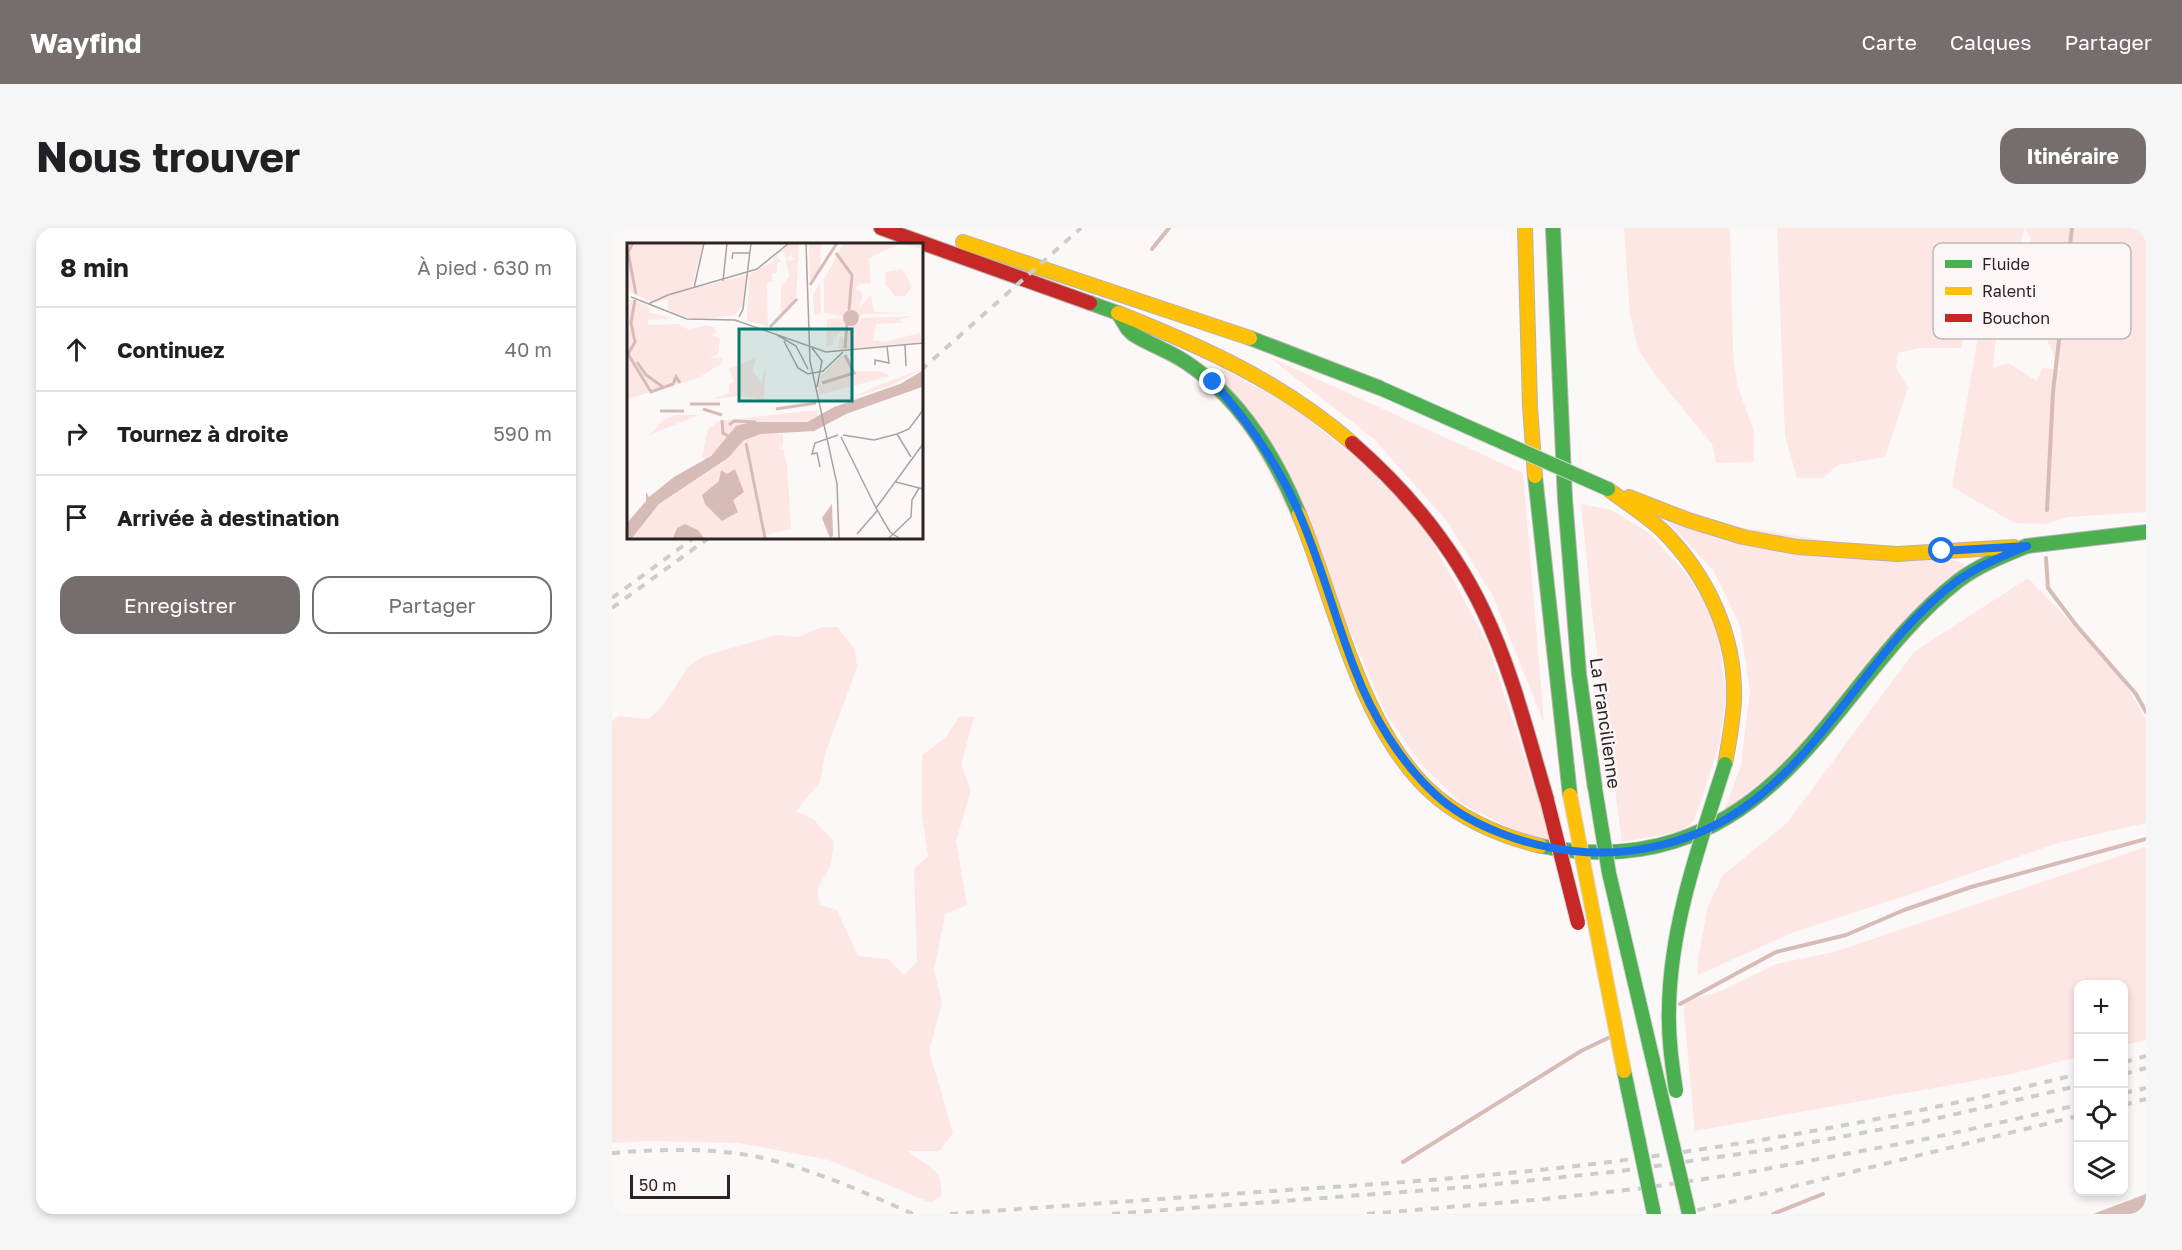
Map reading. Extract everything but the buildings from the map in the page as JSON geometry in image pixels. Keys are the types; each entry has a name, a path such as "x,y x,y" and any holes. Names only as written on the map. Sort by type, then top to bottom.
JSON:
{"main road":[{"path":"881,228 1118,313 1222,357 1287,393 1336,428 1380,466 1434,532 1462,571 1482,610 1524,723 1547,800 1580,934"},
{"path":"920,228 1226,328 1380,388 1608,489 1699,524 1743,537 1797,547 1897,554 2027,546 2146,532"},
{"path":"1525,228 1530,406 1535,474 1570,795 1615,1030 1654,1214"},
{"name":"La Francilienne","path":"1552,228 1565,499 1579,675 1609,873 1689,1214"},
{"path":"1118,313 1129,331 1183,360 1213,382 1241,413 1268,452 1296,505 1356,672 1378,721 1406,761 1437,796 1467,817 1508,837 1548,849 1593,854 1670,843 1696,835 1749,805 1798,761 1848,702 1890,646 1924,610 1958,580 1998,558 2027,546"},
{"path":"1608,489 1668,536 1712,595 1728,637 1736,700 1732,734 1725,764 1693,867 1669,990 1672,1071 1680,1105"},
{"path":"1594,990 1600,1012 1615,1030"},
{"path":"1677,1160 1684,1128"}],"shaded area":[{"path":"1624,228 1730,228 1733,353 1737,385 1754,431 1754,462 1716,463 1712,444 1653,372 1638,349 1630,315"},
{"path":"1777,228 2025,228 2020,243 1933,243 1933,339 1964,339 1961,348 1920,348 1898,353 1896,368 1908,388 1885,457 1838,465 1823,478 1797,478 1785,436"},
{"path":"2026,228 2146,228 2146,512 2068,517 2045,524 2015,523 1952,487 1978,339 1996,339 1993,368 2008,363 2037,381 2042,368 2061,370 2047,339 2131,339 2131,243 2032,243"},
{"path":"1269,357 1523,473 1544,723 1492,594 1446,520 1374,439"},
{"path":"1221,367 1296,409 1367,467 1423,525 1487,642 1553,844 1510,828 1462,804 1420,763 1385,712 1353,638 1221,380"},
{"path":"1581,504 1611,510 1648,532 1685,572 1716,621 1726,693 1720,742 1694,821 1680,832 1622,842 1593,620"},
{"path":"1661,515 1959,561 1966,565 1801,749 1724,812 1741,765 1750,691 1740,625 1713,570"},
{"path":"2028,578 2119,673 2146,720 2146,823 2058,843 1794,932 1698,975 1698,961 1707,909 1723,875 1787,823 1914,652"},
{"path":"823,627 837,627 855,649 857,667 825,754 820,782 796,811 814,820 834,842 831,864 817,890 820,905 837,910 858,956 888,959 904,975 917,962 914,869 928,856 922,815 922,755 945,738 960,716 974,717 961,765 971,790 956,841 967,905 945,914 934,970 942,1003 929,1051 953,1133 939,1151 908,1151 939,1174 942,1195 931,1203 829,1160 739,1143 647,1141 612,1143 612,721 619,716 649,719 663,705 688,667 704,656 776,635 798,637"},
{"path":"2146,847 2146,1040 2128,1044 2128,980 2074,980 2074,1058 2012,1074 1695,1131 1683,1002 1723,990 1776,964 1834,952"},
{"path":"2146,1194 2146,1214 2093,1214"}],"waterway":[{"path":"1152,249 1169,228"},
{"path":"2070,243 2072,228"},
{"path":"2047,510 2053,392 2059,339"},
{"path":"2046,558 2048,588 2076,625 2136,694 2146,712"},
{"path":"1680,1004 1776,952 1846,935 1904,910 1971,887 2146,839"},
{"path":"1403,1162 1581,1051 1608,1038"},
{"path":"1773,1214 1823,1194"}],"railway":[{"path":"922,369 1081,228"},
{"path":"612,598 694,538"},
{"path":"612,608 709,538"},
{"path":"2128,1061 2146,1056"},
{"path":"2128,1073 2146,1068"},
{"path":"950,1214 1411,1181 1617,1161 1849,1124 1964,1101 2074,1075"},
{"path":"1112,1214 1468,1187 1621,1171 1781,1148 1921,1122 2074,1087"},
{"path":"2128,1092 2146,1088"},
{"path":"2128,1104 2146,1099"},
{"path":"1367,1214 1545,1199 1644,1188 1744,1173 1931,1138 2074,1106"},
{"path":"1682,1214 2074,1117"},
{"path":"612,1153 690,1150 748,1155 823,1176 913,1214"}],"traffic: fast":[{"path":"1553,228 1565,499 1579,674 1595,788"},
{"path":"1090,303 1118,313 1133,334 1187,363 1223,393 1254,430 1267,450 1299,514"},
{"path":"1250,338 1380,388"},
{"path":"1380,388 1608,489"},
{"path":"1535,476 1570,795"},
{"path":"2027,546 2146,532"},
{"path":"1541,846 1592,852 1642,849 1675,841 1721,821 1760,794 1795,761 1922,613 1966,575 1991,561 2027,546"},
{"path":"1676,1091 1669,1019 1675,946 1688,885 1725,764"},
{"path":"1595,788 1609,873 1689,1214"},
{"path":"1624,1071 1654,1214"}],"traffic: slow":[{"path":"1525,228 1530,406 1535,476"},
{"path":"963,242 1250,338"},
{"path":"1118,313 1211,353 1270,384 1325,421 1352,443"},
{"path":"1608,489 1663,531 1693,568 1716,609 1730,653 1733,676 1733,716 1725,764"},
{"path":"1629,497 1688,520 1743,537 1797,547 1897,554 2014,547"},
{"path":"1299,514 1370,704 1389,740 1411,771 1438,798 1474,821 1500,833 1541,846"},
{"path":"1570,795 1624,1071"}],"traffic: jam":[{"path":"881,228 1090,303"},
{"path":"1352,443 1409,499 1442,541 1471,586 1503,656 1547,800"},
{"path":"1547,800 1578,923"}],"route":[{"path":"1213,382 1241,413 1268,452 1296,505 1356,672 1378,721 1406,761 1437,796 1467,817 1508,837 1548,849 1593,854 1670,843 1696,835 1749,805 1798,761 1848,702 1890,646 1924,610 1958,580 1998,558 2027,546 1942,551"}]}
